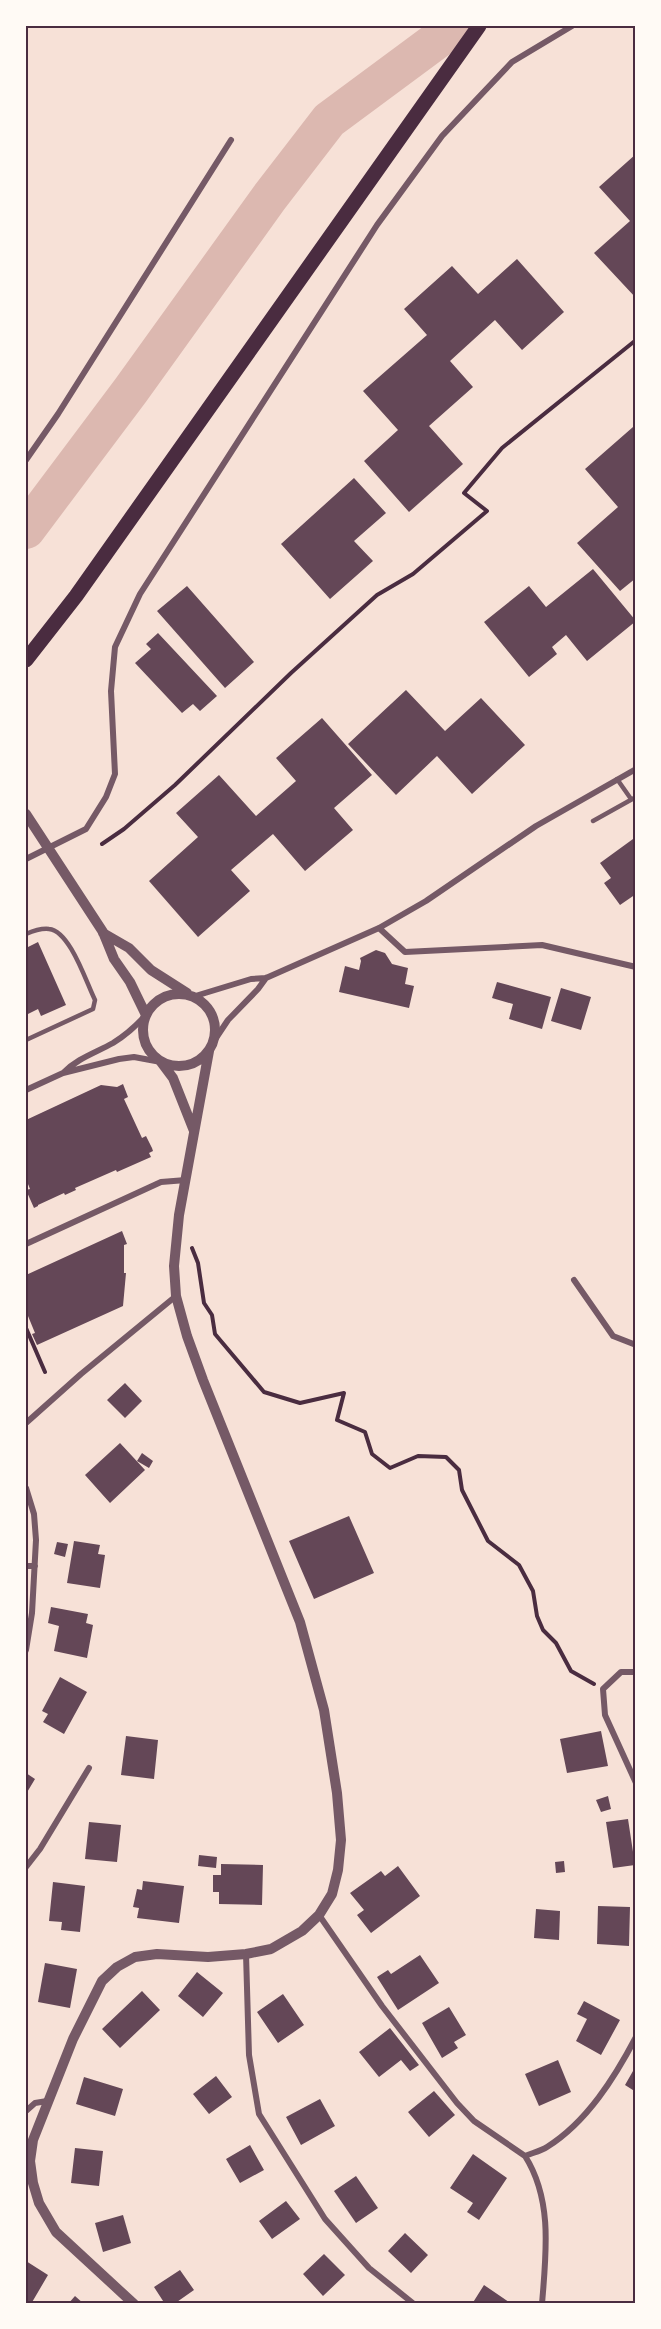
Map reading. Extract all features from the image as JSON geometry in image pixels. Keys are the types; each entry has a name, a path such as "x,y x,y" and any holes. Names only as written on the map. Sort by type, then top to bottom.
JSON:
{"main road":[{"path":"26,660 76,596 479,26"}],"street":[{"path":"26,859 86,830 106,797 115,774 111,691 115,647 140,594 377,225 435,145 512,62 572,26"},
{"path":"26,460 58,414 231,140"},
{"path":"63,1073 75,1061 127,1034 161,999 182,994 192,997 251,979 266,978 379,928 426,901 536,826 636,769"},
{"path":"26,814 103,932 114,959 130,982 146,1015 143,1025 146,1046 173,1078 194,1131"},
{"path":"379,928 405,952 542,945 636,966"},
{"path":"103,932 129,948 151,970 201,1002 214,1020 215,1030 194,1131 176,1244 176,1296 203,1380 300,1622 324,1710 337,1793 341,1840 338,1870 332,1894 319,1915 303,1931 271,1949 246,1954 208,1957 157,1954 135,1957 117,1967 102,1981 88,2007 47,2101 33,2140 30,2160 33,2183 39,2203 56,2232 134,2304"},
{"path":"26,1090 63,1073 134,1057 171,1066 192,1064 211,1046 228,1020 266,978"},
{"path":"26,1244 161,1182 186,1180"},
{"path":"574,1280 613,1336 636,1345"},
{"path":"26,1423 81,1374 176,1296"},
{"path":"26,1488 34,1514 35,1566 32,1613 26,1650"},
{"path":"26,1566 35,1566"},
{"path":"636,1672 621,1672 603,1689 605,1715 636,1784"},
{"path":"26,1867 40,1849 88,1768"},
{"path":"319,1915 382,2006 457,2103 474,2121 525,2156 536,2174 547,2240 542,2304"},
{"path":"246,1954 249,2055 259,2114 325,2219 369,2268 414,2304"},
{"path":"525,2156 547,2147 574,2124 599,2097 636,2037"},
{"path":"26,2111 36,2103 47,2101"}],"lane":[{"path":"593,821 633,798 617,779"},
{"path":"26,934 39,929 52,929 66,939 95,1000 93,1009 26,1040"}],"path":[{"path":"102,844 124,829 175,785 291,673 377,595 413,574 487,512 464,493 502,448 636,340"},
{"path":"190,1244 198,1263 204,1303 212,1315 215,1334 264,1392 300,1403 344,1393 337,1420 365,1432 372,1455 390,1468 418,1456 446,1457 459,1470 462,1490 488,1541 519,1565 533,1591 537,1616 543,1630 556,1643 572,1671 603,1689"},
{"path":"26,1328 45,1372"}],"building":[{"path":"636,154 636,298 594,253 630,221 599,187"},
{"path":"517,259 564,312 522,350 495,320 450,361 473,387 429,426 463,464 409,512 364,461 398,430 363,391 427,335 404,309 452,266 478,294"},
{"path":"633,427 636,429 636,578 620,591 577,543 618,507 585,469"},
{"path":"354,478 386,513 354,541 373,561 330,599 281,544"},
{"path":"593,569 636,621 587,661 566,635 552,647 557,654 529,677 484,622 529,586 546,607"},
{"path":"187,586 254,662 225,688 157,611"},
{"path":"158,633 217,696 200,711 193,704 182,713 135,663 151,649 146,644"},
{"path":"406,690 445,731 481,698 525,745 472,794 437,756 396,795 348,744"},
{"path":"322,718 372,775 334,808 353,830 305,871 273,834 231,870 250,891 198,937 149,881 198,837 176,813 219,775 256,816 296,781 276,758"},
{"path":"633,839 636,842 636,894 620,905 604,883 611,878 600,863"},
{"path":"38,942 66,1005 41,1016 38,1009 26,1015 26,948"},
{"path":"376,950 385,953 392,964 408,968 405,984 414,986 409,1008 339,992 345,966 359,970 360,958"},
{"path":"497,982 551,997 542,1029 509,1019 513,1004 492,998"},
{"path":"561,988 591,997 581,1030 551,1021"},
{"path":"123,1084 128,1097 124,1099 142,1138 146,1136 152,1148 153,1151 149,1153 151,1157 117,1172 116,1170 34,1208 26,1190 30,1189 26,1179 26,1120 101,1085 117,1087"},
{"path":"122,1231 127,1244 124,1245 124,1273 126,1273 123,1306 37,1345 32,1334 35,1333 28,1316 26,1317 26,1275"},
{"path":"125,1383 142,1401 125,1418 107,1400"},
{"path":"120,1443 145,1470 110,1503 85,1475"},
{"path":"142,1453 153,1461 149,1468 137,1461"},
{"path":"349,1516 374,1573 314,1599 289,1541"},
{"path":"74,1541 100,1545 98,1554 105,1555 100,1588 67,1583"},
{"path":"57,1542 68,1544 65,1557 54,1554"},
{"path":"51,1607 88,1614 86,1623 93,1625 87,1658 54,1651 59,1626 48,1623"},
{"path":"60,1677 87,1692 64,1734 43,1722 48,1714 42,1711"},
{"path":"601,1731 608,1766 567,1773 560,1739"},
{"path":"126,1736 158,1740 154,1779 121,1775"},
{"path":"26,1773 35,1779 26,1794"},
{"path":"608,1796 611,1809 601,1812 596,1800"},
{"path":"628,1819 635,1865 613,1868 606,1822"},
{"path":"89,1822 121,1825 117,1862 85,1859"},
{"path":"199,1855 217,1857 216,1868 198,1866"},
{"path":"564,1861 565,1872 556,1873 555,1862"},
{"path":"221,1864 263,1865 262,1905 219,1904 219,1892 213,1892 213,1875 221,1875"},
{"path":"398,1866 420,1896 371,1933 357,1915 364,1910 350,1893 381,1871 385,1876"},
{"path":"143,1881 184,1886 179,1923 137,1918 139,1908 133,1907 137,1889 142,1890"},
{"path":"53,1882 85,1886 80,1932 61,1930 62,1922 49,1921"},
{"path":"598,1906 630,1907 629,1946 597,1944"},
{"path":"536,1909 560,1911 559,1940 534,1938"},
{"path":"420,1955 439,1983 398,2010 377,1977 388,1970 391,1974"},
{"path":"45,1963 77,1969 70,2008 38,2002"},
{"path":"197,1972 223,1993 203,2017 178,1996"},
{"path":"142,1991 160,2010 120,2048 102,2029"},
{"path":"283,1994 304,2025 278,2043 257,2012"},
{"path":"584,2001 620,2020 601,2055 576,2041 587,2019 577,2014"},
{"path":"449,2007 466,2035 454,2042 458,2048 442,2058 422,2023"},
{"path":"390,2028 419,2065 410,2071 401,2060 379,2077 359,2052"},
{"path":"558,2060 571,2092 539,2106 525,2074"},
{"path":"633,2071 636,2072 636,2092 625,2085"},
{"path":"216,2076 232,2097 209,2114 193,2094"},
{"path":"84,2077 123,2089 115,2116 76,2104"},
{"path":"434,2091 455,2115 429,2137 408,2112"},
{"path":"320,2099 335,2126 301,2145 286,2117"},
{"path":"250,2145 264,2170 240,2183 226,2159"},
{"path":"75,2148 103,2151 99,2186 71,2183"},
{"path":"473,2154 507,2178 479,2220 467,2212 473,2203 450,2188"},
{"path":"356,2176 378,2208 356,2223 334,2191"},
{"path":"286,2201 300,2219 272,2239 259,2221"},
{"path":"123,2215 131,2243 103,2252 95,2223"},
{"path":"405,2233 428,2255 411,2273 388,2251"},
{"path":"324,2254 345,2275 323,2296 303,2274"},
{"path":"26,2261 48,2275 31,2304 26,2304"},
{"path":"180,2270 194,2290 174,2304 165,2304 154,2287"},
{"path":"484,2285 512,2304 472,2304"},
{"path":"75,2296 84,2304 68,2304"}],"waterway":[{"path":"26,530 131,390 269,198 329,120 456,26"}]}
